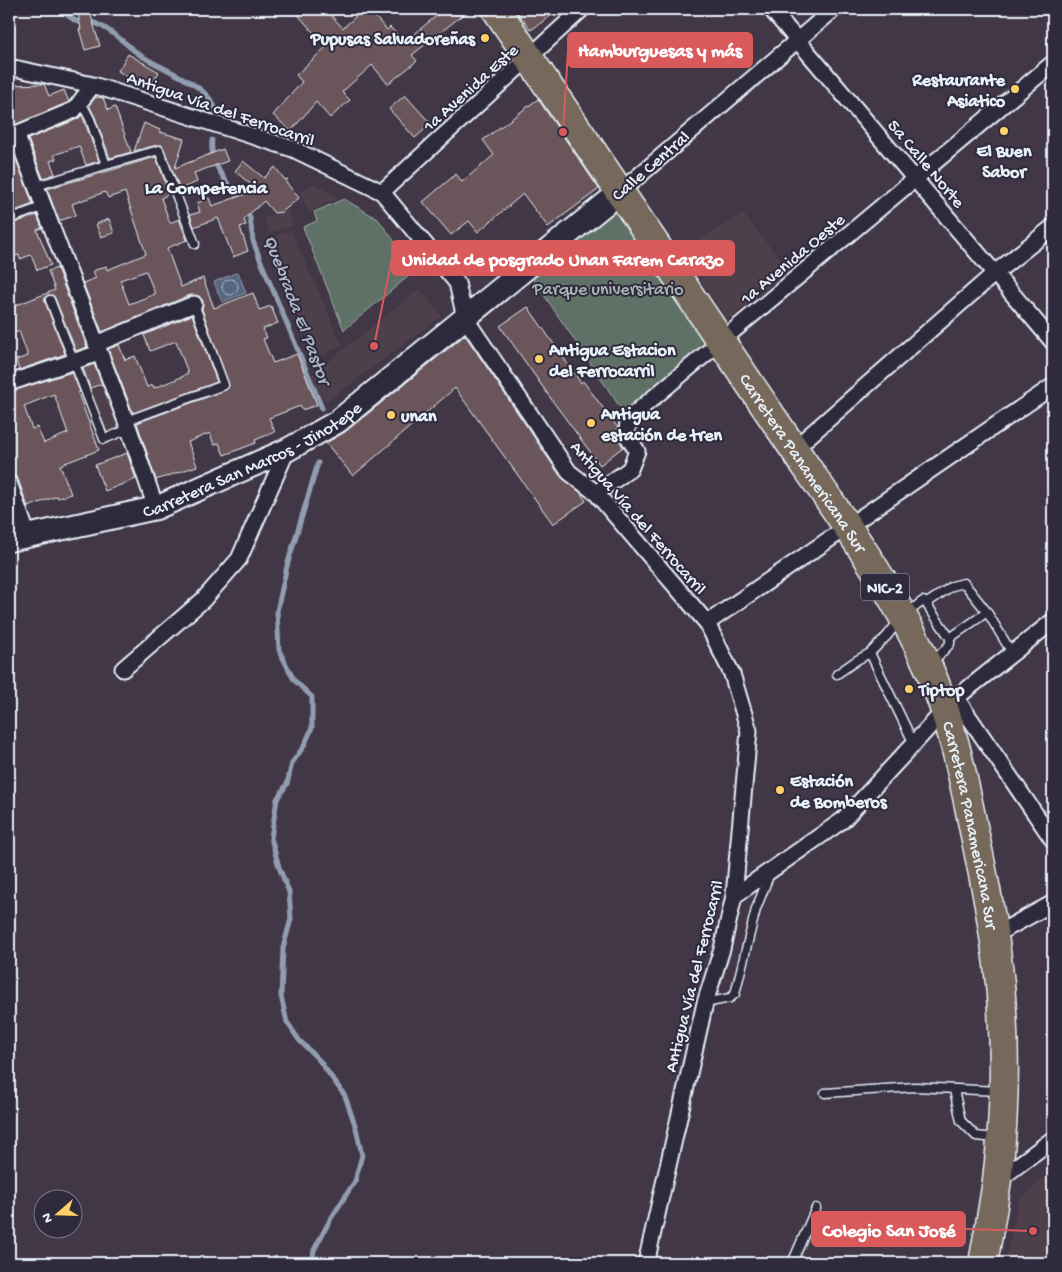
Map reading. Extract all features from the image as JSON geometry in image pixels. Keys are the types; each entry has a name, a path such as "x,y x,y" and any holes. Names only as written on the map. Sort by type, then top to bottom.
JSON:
{"highway":[{"name":"Carretera Panamericana Sur","path":"496,9 848,526 903,616 928,667 950,704 978,848 1000,983 1003,1038 1001,1138 997,1181 983,1263"}],"main road":[{"name":"Calle Central","path":"464,318 621,191"},
{"name":"Carretera San Marcos - Jinotepe","path":"19,538 156,508 287,450 337,422 464,318"}],"street":[{"name":"1a Avenida Este","path":"382,192 582,9"},
{"name":"5a Calle Norte","path":"771,9 1053,342"},
{"name":"Calle Central","path":"621,191 834,9"},
{"name":"1a Avenida Oeste","path":"596,493 630,469 637,451 627,434 628,418 1053,63"},
{"name":"Antigua Vía del Ferrocarril","path":"9,67 93,85 293,149 382,192 457,283 464,318 570,472 596,493 707,623 732,674 749,731 734,896 722,949 705,1003 646,1263"},
{"path":"93,85 74,110 12,136 36,186 42,207 128,425 156,508"},
{"path":"794,449 995,273 1053,227"},
{"path":"9,384 74,362 97,348 194,304"},
{"path":"707,623 1053,386"},
{"path":"123,669 204,600 239,559 287,450"},
{"path":"9,483 19,538"},
{"path":"734,896 843,820 950,704 1053,621"},
{"path":"950,704 1053,840"},
{"path":"993,936 1053,903"},
{"path":"997,1181 1053,1139"}],"lane":[{"path":"81,102 90,119 106,164"},
{"path":"36,186 159,150 195,244"},
{"path":"9,219 42,207"},
{"path":"50,300 104,439 128,425 224,385 194,304"},
{"path":"837,674 870,653 903,616 952,586 964,583 987,612 1012,653"},
{"path":"927,603 950,638 950,644 928,667"},
{"path":"950,638 987,612"},
{"path":"870,653 914,744"},
{"path":"705,1003 730,998 735,994 756,909 772,869"},
{"path":"825,1093 915,1087 1003,1092"},
{"path":"954,1090 961,1122 976,1136 1001,1138"},
{"path":"792,1263 816,1208"}],"shaded area":[{"path":"315,184 339,198 309,212 299,191"},
{"path":"288,211 293,226 269,233 264,218"},
{"path":"743,214 790,271 727,320 681,250"},
{"path":"291,230 342,345 317,358 265,241"},
{"path":"419,289 442,316 326,402 309,377"},
{"path":"104,385 121,430 106,436 88,391"},
{"path":"1053,1169 1053,1263 1005,1263 1019,1200"}],"green space":[{"path":"344,199 378,219 416,270 344,330 303,227 317,221 314,212"},
{"name":"Parque universitario","path":"621,201 710,340 624,413 529,273"}],"water":[{"path":"238,272 246,293 222,302 214,282"}],"building":[{"path":"77,9 89,9 100,46 85,50 79,29 81,29"},
{"path":"293,9 325,9 343,28 364,9 368,9 387,30 390,27 404,42 445,9 470,9 412,55 417,61 388,84 372,65 342,92 350,100 330,118 316,102 291,131 273,115 302,82 296,75 326,47"},
{"path":"515,9 560,9 531,30"},
{"path":"128,54 159,72 148,90 118,71"},
{"path":"44,84 49,96 64,90 69,102 9,127 9,85"},
{"path":"405,95 431,124 415,138 389,109"},
{"path":"95,98 103,98 108,110 115,107 131,152 110,158 89,105"},
{"path":"538,99 599,189 548,227 523,194 478,232 469,221 451,235 423,202 456,174 462,182 494,155 483,140"},
{"path":"82,115 99,161 86,165 79,146 54,155 56,159 50,161 55,174 43,178 28,139 78,119"},
{"path":"144,123 160,130 160,132 184,139 175,168 223,149 228,161 194,173 197,182 180,189 162,145 134,151"},
{"path":"9,146 11,146 33,204 9,213"},
{"path":"156,157 169,193 161,198 170,223 179,219 187,240 167,248 181,287 203,278 214,308 253,293 259,310 271,306 278,323 263,329 267,338 263,339 273,363 297,354 317,405 302,410 300,406 269,418 275,432 255,440 256,443 224,455 219,443 214,445 210,433 188,442 197,466 156,480 137,423 226,390 229,386 202,309 203,301 199,296 190,295 102,332 83,283 96,278 93,271 106,266 107,270 146,254 125,192 108,198 105,192 72,204 76,215 59,221 47,189","holes":["146,271 155,294 129,304 120,280"]},
{"path":"243,161 264,178 275,167 285,180 288,179 285,181 299,198 282,212 274,213 264,201 244,219 246,225 240,227 248,251 233,257 218,218 194,227 190,215 200,212 197,203 209,198 212,206 257,190 235,171"},
{"path":"37,215 42,228 37,230 51,265 37,270 31,255 20,259 19,255 9,257 9,225"},
{"path":"109,219 114,233 101,237 96,224"},
{"path":"57,268 87,347 76,351 55,298 53,295 48,295 45,297 45,302 65,354 19,370 16,360 28,356 19,331 9,335 9,308 55,290 48,271"},
{"path":"528,307 581,383 583,381 618,428 619,439 623,447 600,465 500,326"},
{"path":"192,315 217,382 133,413 108,349 119,345 125,360 135,356 147,387 153,385 154,388 184,376 188,373 176,341 150,351 144,335"},
{"name":"unan","path":"465,335 561,477 580,492 586,501 553,524 455,388 353,476 326,443 345,432"},
{"path":"94,364 102,384 90,388 83,368"},
{"path":"72,372 99,450 60,465 71,494 58,498 57,496 28,507 18,479 9,474 9,392","holes":["54,394 68,433 44,443 37,427 32,429 24,406"]},
{"path":"127,453 136,479 105,491 95,465"}],"waterway":[{"name":"Quebrada El Pastor","path":"60,9 76,21 97,24 103,27 140,55 187,80 208,96 215,106 218,118"},
{"name":"Quebrada El Pastor","path":"212,140 213,158 216,166 241,201"},
{"name":"Quebrada El Pastor","path":"246,209 250,218 253,241 322,408"},
{"name":"Quebrada El Pastor","path":"312,1263 314,1250 330,1220 355,1181 362,1155 356,1128 345,1096 319,1060 299,1040 287,1022 281,996 283,948 291,919 289,892 279,867 271,838 277,799 287,784 292,763 304,746 312,728 312,697 294,680 279,650 277,611 287,566 318,463"}],"place":[{"name":"Pupusas Salvadoreñas","path":"485,38"},
{"name":"Restaurante Asiatico","path":"1015,89"},
{"name":"El Buen Sabor","path":"1004,131"},
{"name":"Hamburguesas y más","path":"563,132"},
{"name":"Unidad de posgrado Unan Farem Carazo","path":"374,346"},
{"name":"Antigua Estacion del Ferrocarril","path":"539,359"},
{"name":"unan","path":"391,415"},
{"name":"Antigua estación de tren","path":"591,423"},
{"name":"Tiptop","path":"909,689"},
{"name":"Estación de Bomberos","path":"780,790"},
{"name":"Colegio San José","path":"1033,1231"}],"district":[{"name":"La Competencia","path":"206,186"}]}
